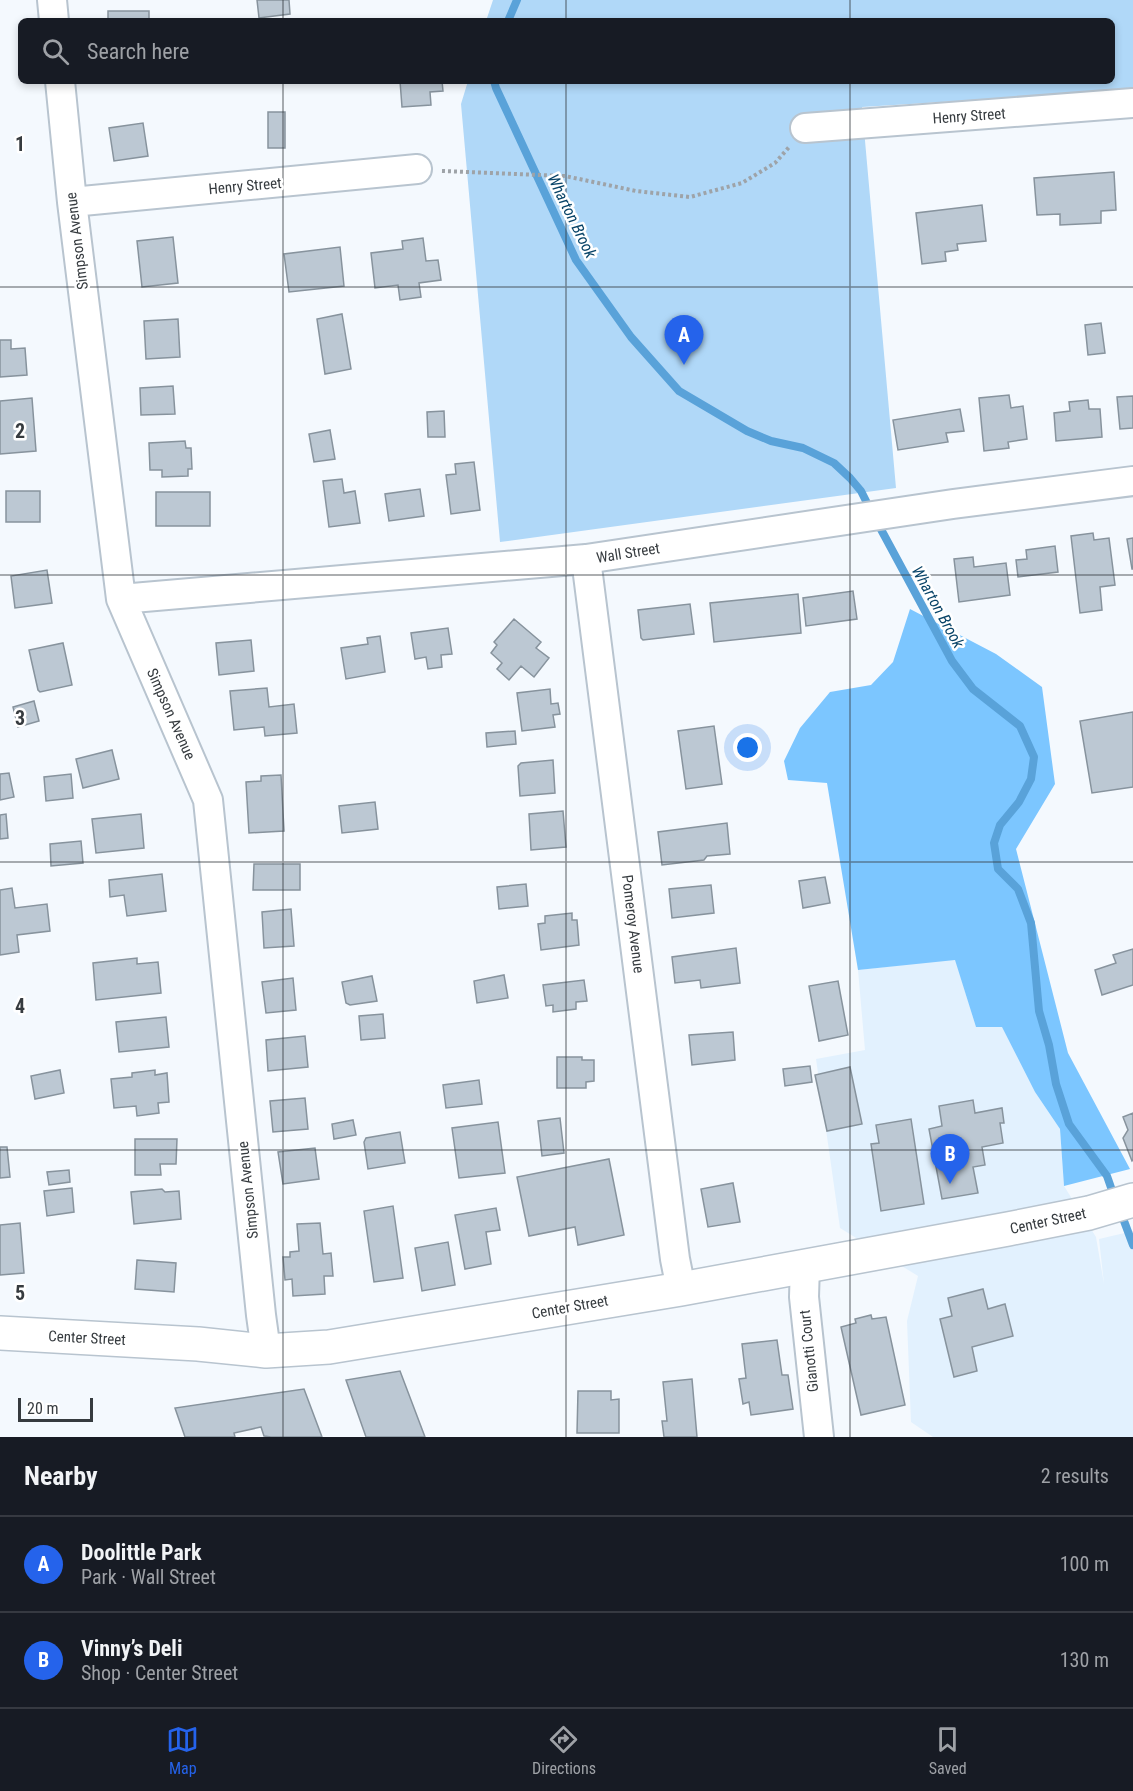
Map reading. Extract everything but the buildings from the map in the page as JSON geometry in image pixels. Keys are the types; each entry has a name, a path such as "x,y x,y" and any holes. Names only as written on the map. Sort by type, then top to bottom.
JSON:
{"main road":[{"name":"Center Street","path":"0,1333 198,1344 266,1351 329,1347 681,1288 1008,1229 1089,1213 1133,1200"}],"street":[{"path":"52,0 54,18"},
{"name":"Simpson Avenue","path":"60,84 72,202 121,600 208,800 266,1351"},
{"name":"Henry Street","path":"805,129 1133,103"},
{"name":"Henry Street","path":"72,202 417,169"},
{"name":"Wall Street","path":"121,600 586,559 891,513 1133,482"},
{"name":"Pomeroy Avenue","path":"586,559 675,1259 681,1288"},
{"name":"Gianotti Court","path":"805,1265 804,1297 819,1437"}],"path":[{"path":"417,169 565,176 636,191 690,197 742,183 775,163 805,129"}],"shaded area":[{"path":"493,0 1133,0 1133,90 862,107 896,488 500,542 461,104 467,84 1115,84 1115,18 487,18"},
{"path":"910,609 996,654 1042,687 1055,784 1016,849 1068,1053 1130,1169 1064,1186 1060,1129 1035,1092 1002,1027 976,1027 955,960 858,970 827,783 788,780 784,761 800,728 830,692 871,685 893,662"},
{"path":"955,959 976,1027 1002,1026 1035,1092 1060,1129 1064,1186 1096,1237 1104,1284 1099,1239 1133,1231 1133,1437 933,1437 911,1422 907,1321 918,1276 840,1228 816,1059 865,1050 858,970"}],"waterway":[{"name":"Wharton Brook","path":"509,18 517,0"},
{"name":"Wharton Brook","path":"495,84 576,260 631,337 679,391 747,431 771,441 803,448 834,463 861,491 871,511"},
{"name":"Wharton Brook","path":"877,522 952,661 973,689 1020,726 1034,757 1031,779 1019,802 1000,825 994,843 998,869 1018,889 1031,923 1039,1011 1049,1045 1056,1084 1069,1124 1107,1176 1115,1199"},
{"name":"Wharton Brook","path":"1121,1213 1133,1245"}],"place":[{"name":"Doolittle Park","path":"684,365"},
{"name":"Vinny’s Deli","path":"950,1184"}]}
